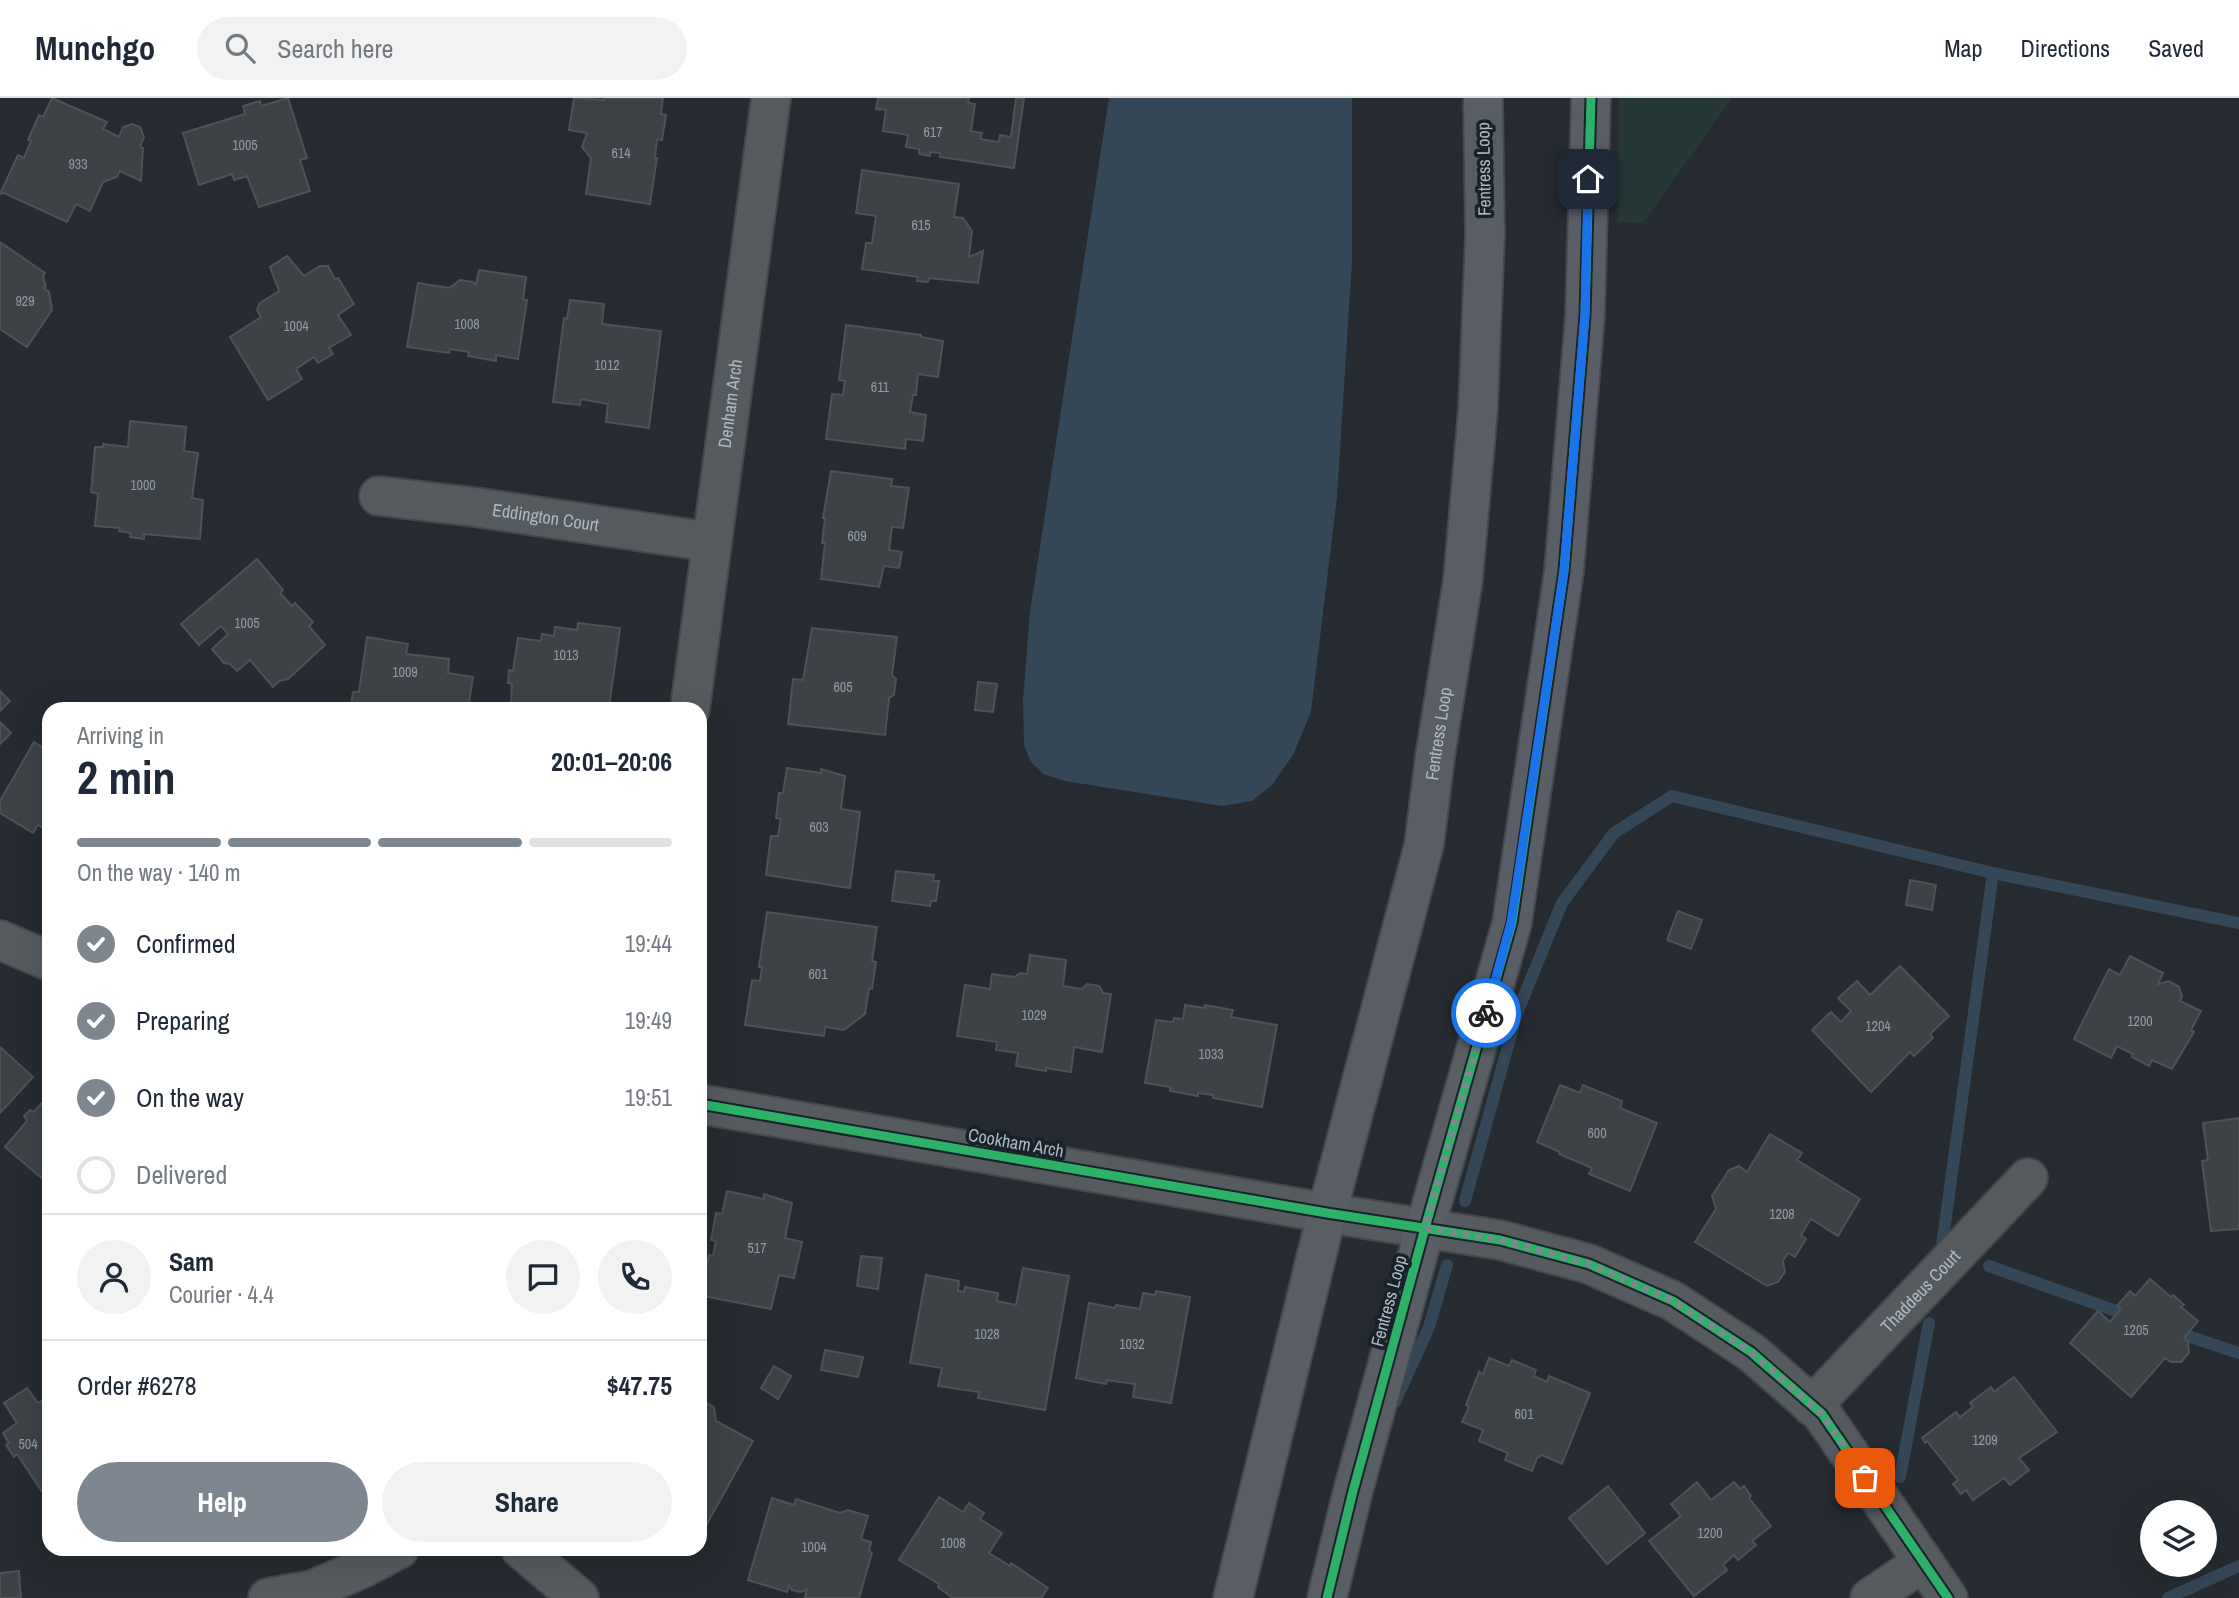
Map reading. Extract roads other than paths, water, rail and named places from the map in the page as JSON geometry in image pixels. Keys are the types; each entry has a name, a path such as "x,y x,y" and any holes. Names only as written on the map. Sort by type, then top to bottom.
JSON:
{"street":[{"name":"Denham Arch","path":"691,702 771,98"},
{"name":"Fentress Loop","path":"1233,1598 1327,1213 1424,845 1463,580 1478,409 1485,235 1483,98"},
{"name":"Fentress Loop","path":"1327,1598 1425,1228 1511,923 1564,571 1585,314 1591,98"},
{"name":"Eddington Court","path":"379,496 474,507 711,542"},
{"path":"0,940 42,958"},
{"name":"Cookham Arch","path":"707,1105 1327,1213 1500,1240 1589,1264 1673,1301 1751,1352 1822,1414 1948,1598"},
{"name":"Thaddeus Court","path":"1812,1406 2028,1178"},
{"path":"268,1598 312,1590 386,1556"},
{"path":"529,1556 579,1598"},
{"path":"1870,1598 1923,1562"}],"water":[{"path":"1109,98 1352,98 1352,261 1337,497 1311,712 1293,755 1272,785 1252,801 1222,806 1065,781 1043,774 1031,762 1024,745 1023,700 1030,612"}],"waterway":[{"path":"1465,1201 1517,1013 1562,903 1614,833 1672,796 1993,873 2239,923"},
{"path":"1941,1253 1993,873"},
{"path":"1395,1402 1429,1327 1447,1265"},
{"path":"1989,1266 2133,1317"},
{"path":"1900,1477 1929,1323"},
{"path":"2173,1331 2239,1353"},
{"path":"2168,1598 2239,1566"}]}
